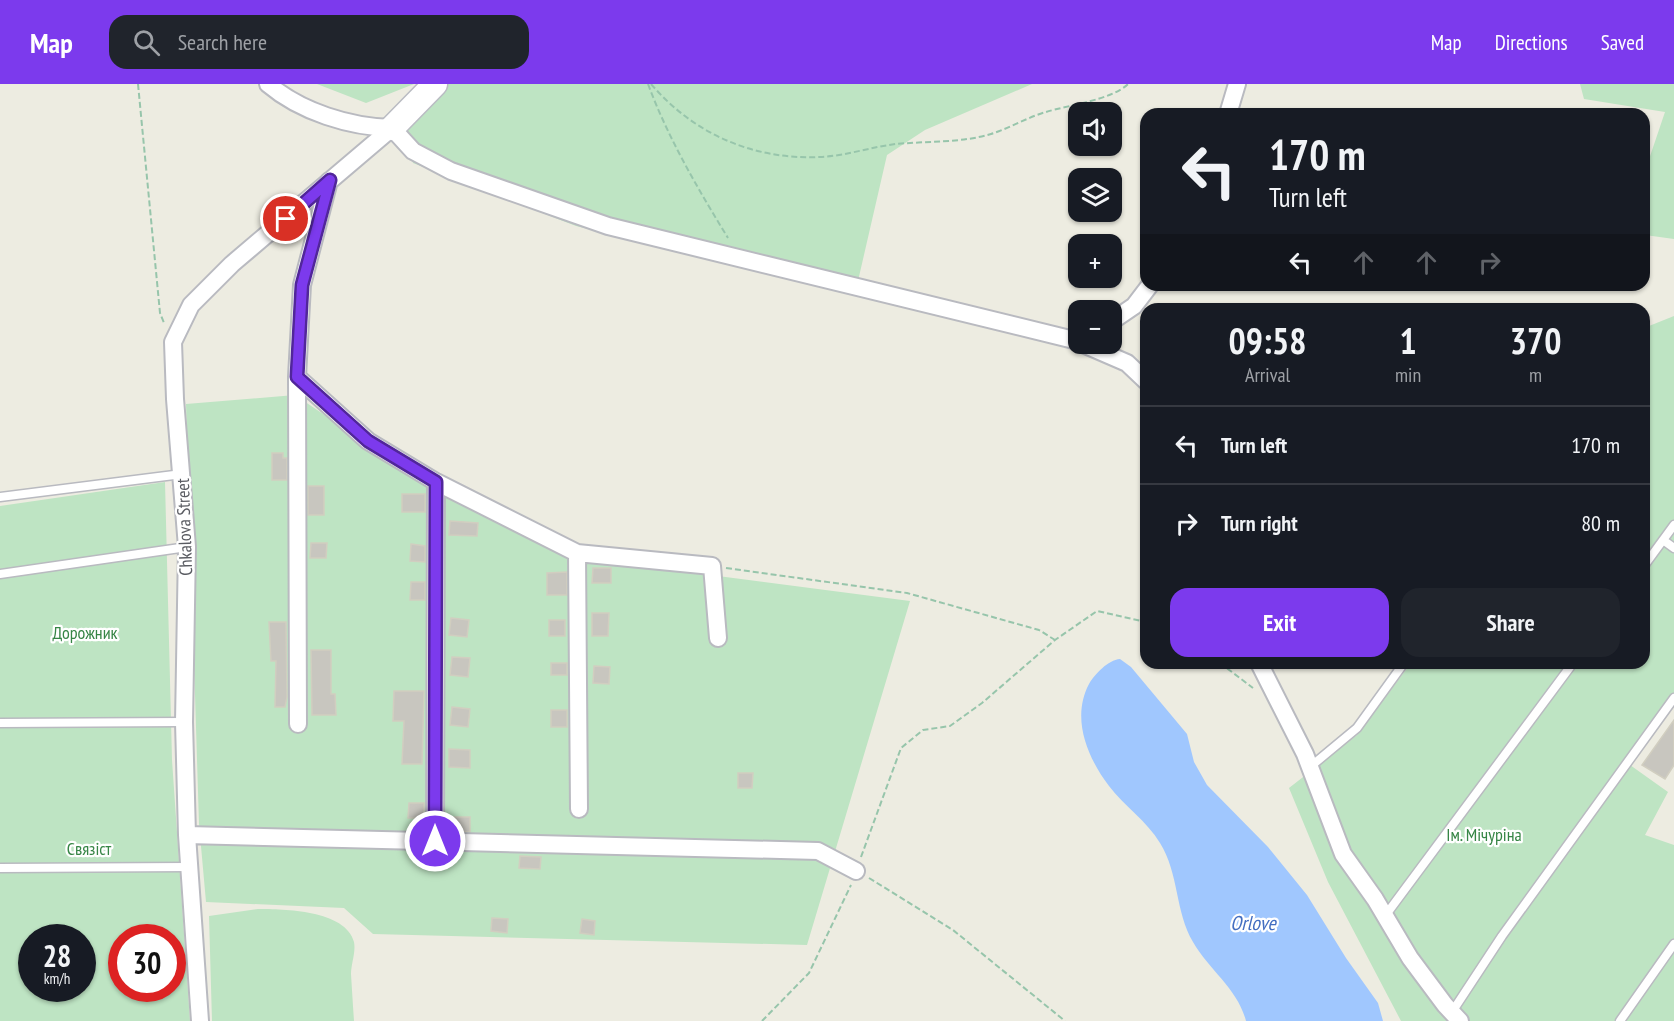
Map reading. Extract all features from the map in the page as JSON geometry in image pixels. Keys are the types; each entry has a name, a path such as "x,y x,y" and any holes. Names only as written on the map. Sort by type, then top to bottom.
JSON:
{"street":[{"path":"268,84 328,117 362,127 392,128 412,151 452,171 608,226 1068,337"},
{"path":"392,128 435,84"},
{"path":"1230,108 1237,84"},
{"name":"Chkalova Street","path":"200,1021 187,835 184,722 187,547 175,399 173,342 191,305 232,264 392,128"},
{"path":"298,724 297,377 302,285 330,180"},
{"path":"1122,314 1134,306 1145,291"},
{"path":"1108,354 1127,363 1140,375"},
{"path":"297,377 368,441 436,482 577,553 712,566 718,638"},
{"path":"435,841 436,482"},
{"path":"577,553 579,809"},
{"path":"1262,669 1310,767 1343,854 1410,958 1456,1016"},
{"path":"187,835 818,851 856,871"}],"lane":[{"path":"0,497 182,474"},
{"path":"1650,558 1674,525"},
{"path":"1663,540 1674,548"},
{"path":"0,574 187,547"},
{"path":"1310,767 1357,728 1400,669"},
{"path":"1385,916 1569,669"},
{"path":"1456,1016 1502,936 1674,698"},
{"path":"0,723 184,722"},
{"path":"0,868 189,867"},
{"path":"1620,1021 1674,944"}],"path":[{"path":"138,84 160,314 173,342"},
{"path":"649,84 668,104 706,133 750,151 821,158 895,144 943,142 991,134 1044,112 1100,97 1128,84"},
{"path":"649,84 691,175 728,239"},
{"path":"712,566 792,575 907,593 1039,630 1055,640"},
{"path":"762,1021 809,973 836,921 902,748 923,730 950,726 966,715 1055,640 1097,611 1140,621"},
{"path":"1228,669 1254,688"},
{"path":"856,871 900,895 952,930 1065,1021"}],"green space":[{"path":"317,84 414,84 366,103"},
{"path":"443,84 1032,84 925,130 887,155 855,294 576,226 413,163 401,127"},
{"path":"1580,84 1674,84 1674,239 1650,236 1650,156 1665,112 1584,99"},
{"name":"Ім. Мічуріна","path":"1674,316 1674,703 1630,765 1668,792 1645,835 1674,845 1674,1021 1401,1021 1328,882 1289,788 1357,735 1406,669 1650,669 1650,326"},
{"path":"295,395 416,477 572,557 910,601 807,945 373,934 344,908 206,902 199,824 186,404"},
{"path":"165,482 172,760 183,924 108,924 108,1002 186,1002 186,963 190,1021 0,1021 0,506"},
{"path":"258,909 297,911 327,917 349,931 354,942 351,974 354,1021 212,1021 209,916"}],"water":[{"name":"Orlove","path":"1120,659 1131,667 1187,734 1194,762 1207,785 1268,847 1307,895 1346,958 1378,1003 1383,1021 1246,1021 1237,999 1200,952 1187,930 1171,867 1160,843 1149,828 1109,786 1088,750 1082,724 1081,710 1084,697 1089,684 1098,672 1111,662"}],"building":[{"path":"272,453 283,453 283,458 287,458 287,480 272,480"},
{"path":"308,486 324,486 324,515 308,515"},
{"path":"402,494 425,494 425,512 402,512"},
{"path":"450,521 478,523 477,536 449,535"},
{"path":"311,543 327,543 326,558 310,558"},
{"path":"411,544 425,546 425,562 410,561"},
{"path":"593,568 611,568 611,583 592,583"},
{"path":"567,572 567,595 547,595 547,573"},
{"path":"411,582 425,582 425,600 410,600"},
{"path":"592,613 609,613 608,636 592,636"},
{"path":"451,618 469,620 467,637 449,635"},
{"path":"549,620 565,620 565,636 549,636"},
{"path":"269,622 286,622 287,697 285,707 275,707 276,661 271,661"},
{"path":"311,650 331,650 331,694 335,694 336,715 312,715"},
{"path":"452,657 470,658 468,677 450,675"},
{"path":"551,663 567,663 567,675 551,675"},
{"path":"594,666 610,667 609,684 593,683"},
{"path":"394,691 424,691 422,764 402,764 404,721 393,721"},
{"path":"452,707 470,709 468,727 450,725"},
{"path":"551,710 567,710 567,727 551,727"},
{"path":"1674,720 1674,765 1665,779 1642,765"},
{"path":"449,749 470,750 470,768 449,767"},
{"path":"738,773 753,773 752,788 738,788"},
{"path":"409,803 424,803 424,818 408,818"},
{"path":"454,817 470,817 470,832 455,831"},
{"path":"520,856 541,857 540,869 519,868"},
{"path":"492,918 508,919 507,933 491,931"},
{"path":"582,919 595,921 594,935 580,933"}],"route":[{"path":"286,219 330,180 302,285 297,377 368,441 436,482 435,841"}],"park label":[{"name":"Дорожник","path":"85,632"},
{"name":"Связіст","path":"89,848"}]}
